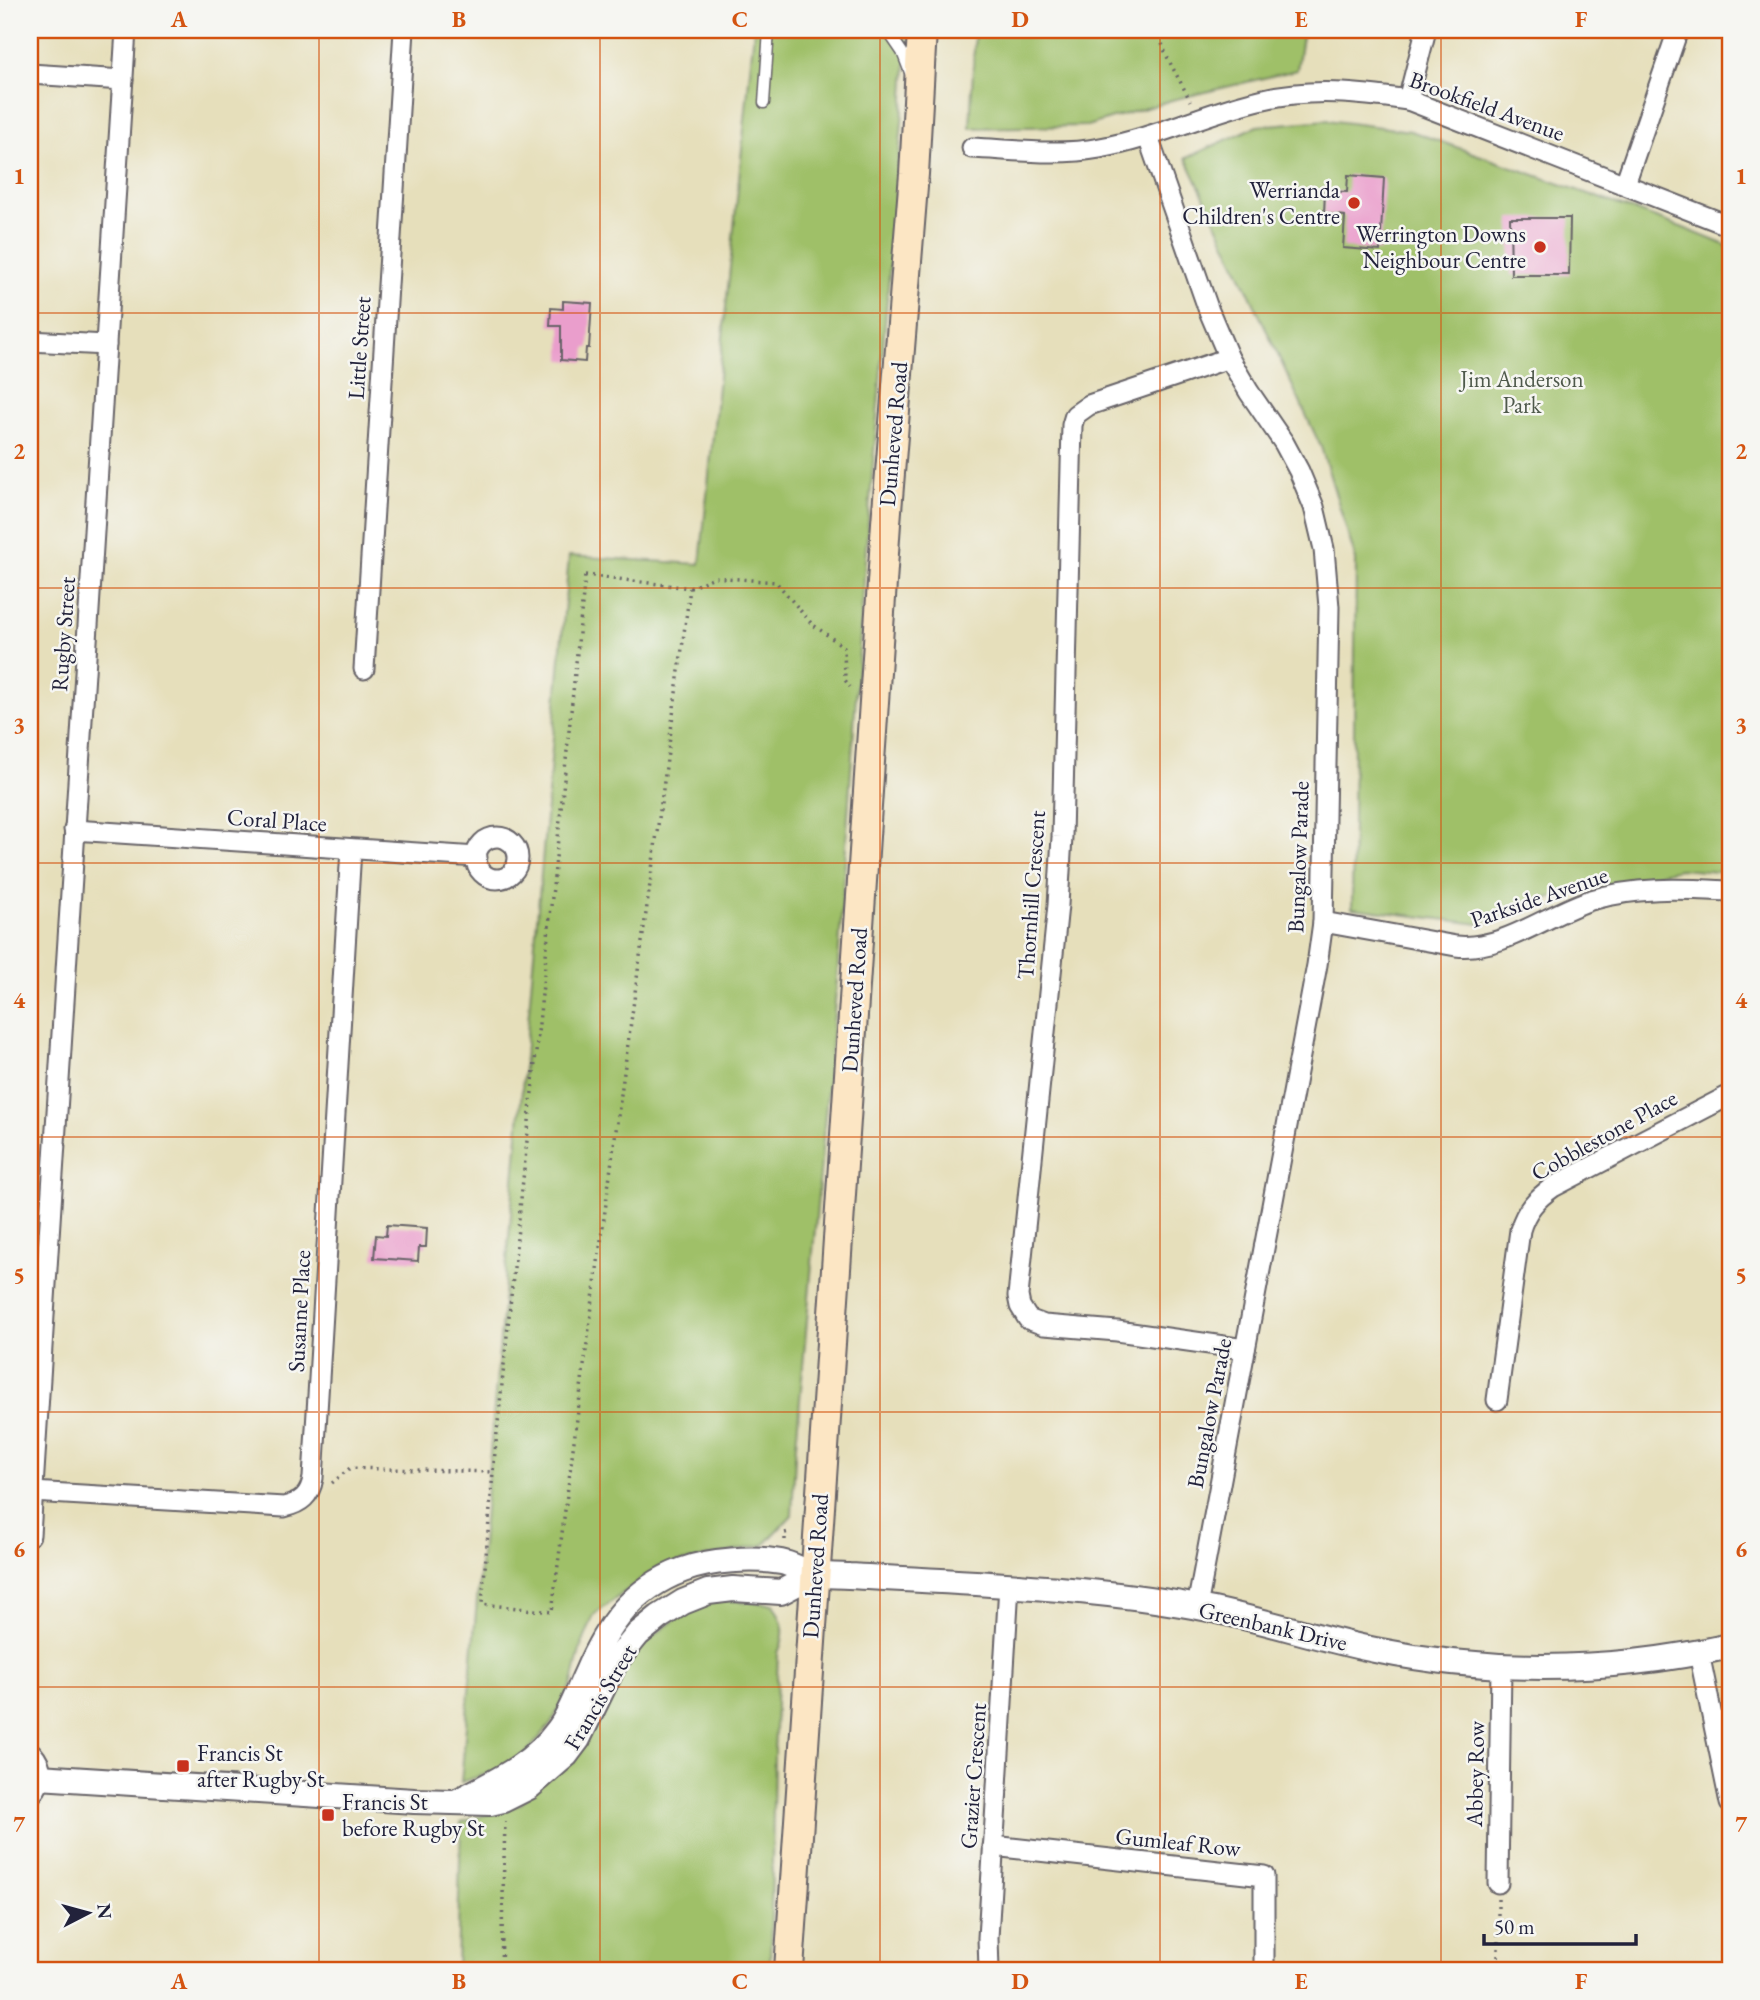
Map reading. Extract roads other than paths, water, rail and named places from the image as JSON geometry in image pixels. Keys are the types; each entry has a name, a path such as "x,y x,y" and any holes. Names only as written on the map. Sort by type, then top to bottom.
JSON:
{"main road":[{"name":"Dunheved Road","path":"789,1970 886,523 922,30"}],"street":[{"name":"Rugby Street","path":"30,1535 127,30"},
{"name":"Little Street","path":"364,669 404,30"},
{"path":"1408,100 1426,30"},
{"path":"1625,184 1678,30"},
{"path":"30,74 123,80"},
{"name":"Brookfield Avenue","path":"972,148 1067,152 1098,149 1148,137 1249,103 1284,95 1320,91 1375,95 1408,100 1730,226"},
{"name":"Bungalow Parade","path":"1148,137 1209,311 1229,358 1284,443 1314,507 1324,549 1328,607 1323,922 1197,1607"},
{"path":"30,341 106,345"},
{"name":"Thornhill Crescent","path":"1229,358 1089,405 1075,415 1072,425 1058,905 1018,1296 1020,1307 1028,1319 1044,1325 1118,1331 1245,1349"},
{"name":"Coral Place","path":"74,830 477,857"},
{"name":"Susanne Place","path":"31,1501 284,1507 298,1503 316,1492 315,1451 351,849"},
{"name":"Parkside Avenue","path":"1323,922 1456,946 1477,947 1496,942 1572,907 1609,896 1671,888 1730,891"},
{"name":"Cobblestone Place","path":"1497,1400 1520,1230 1535,1200 1553,1187 1730,1095"},
{"name":"Francis Street","path":"33,1775 456,1802 508,1775 528,1762 545,1746 560,1728 571,1708 608,1629 629,1604 657,1582 695,1566 745,1561 783,1562 815,1574"},
{"name":"Greenbank Drive","path":"815,1574 1009,1585 1197,1607 1372,1649 1422,1658 1501,1666 1584,1666 1650,1660 1730,1646"},
{"name":"Grazier Crescent","path":"989,1970 988,1938 1009,1585"},
{"path":"1699,1653 1730,1803"},
{"name":"Abbey Row","path":"1497,1883 1501,1666"},
{"name":"Gumleaf Row","path":"993,1846 1265,1876 1264,1970"}],"lane":[{"path":"764,103 769,30"},
{"path":"887,30 902,52 919,95"}],"place":[{"name":"Werrianda Children's Centre","path":"1354,203"},
{"name":"Werrington Downs Neighbour Centre","path":"1540,247"},
{"name":"Francis St after Rugby St","path":"183,1766"},
{"name":"Francis St before Rugby St","path":"328,1815"}],"park label":[{"name":"Jim Anderson Park","path":"1522,392"}]}
